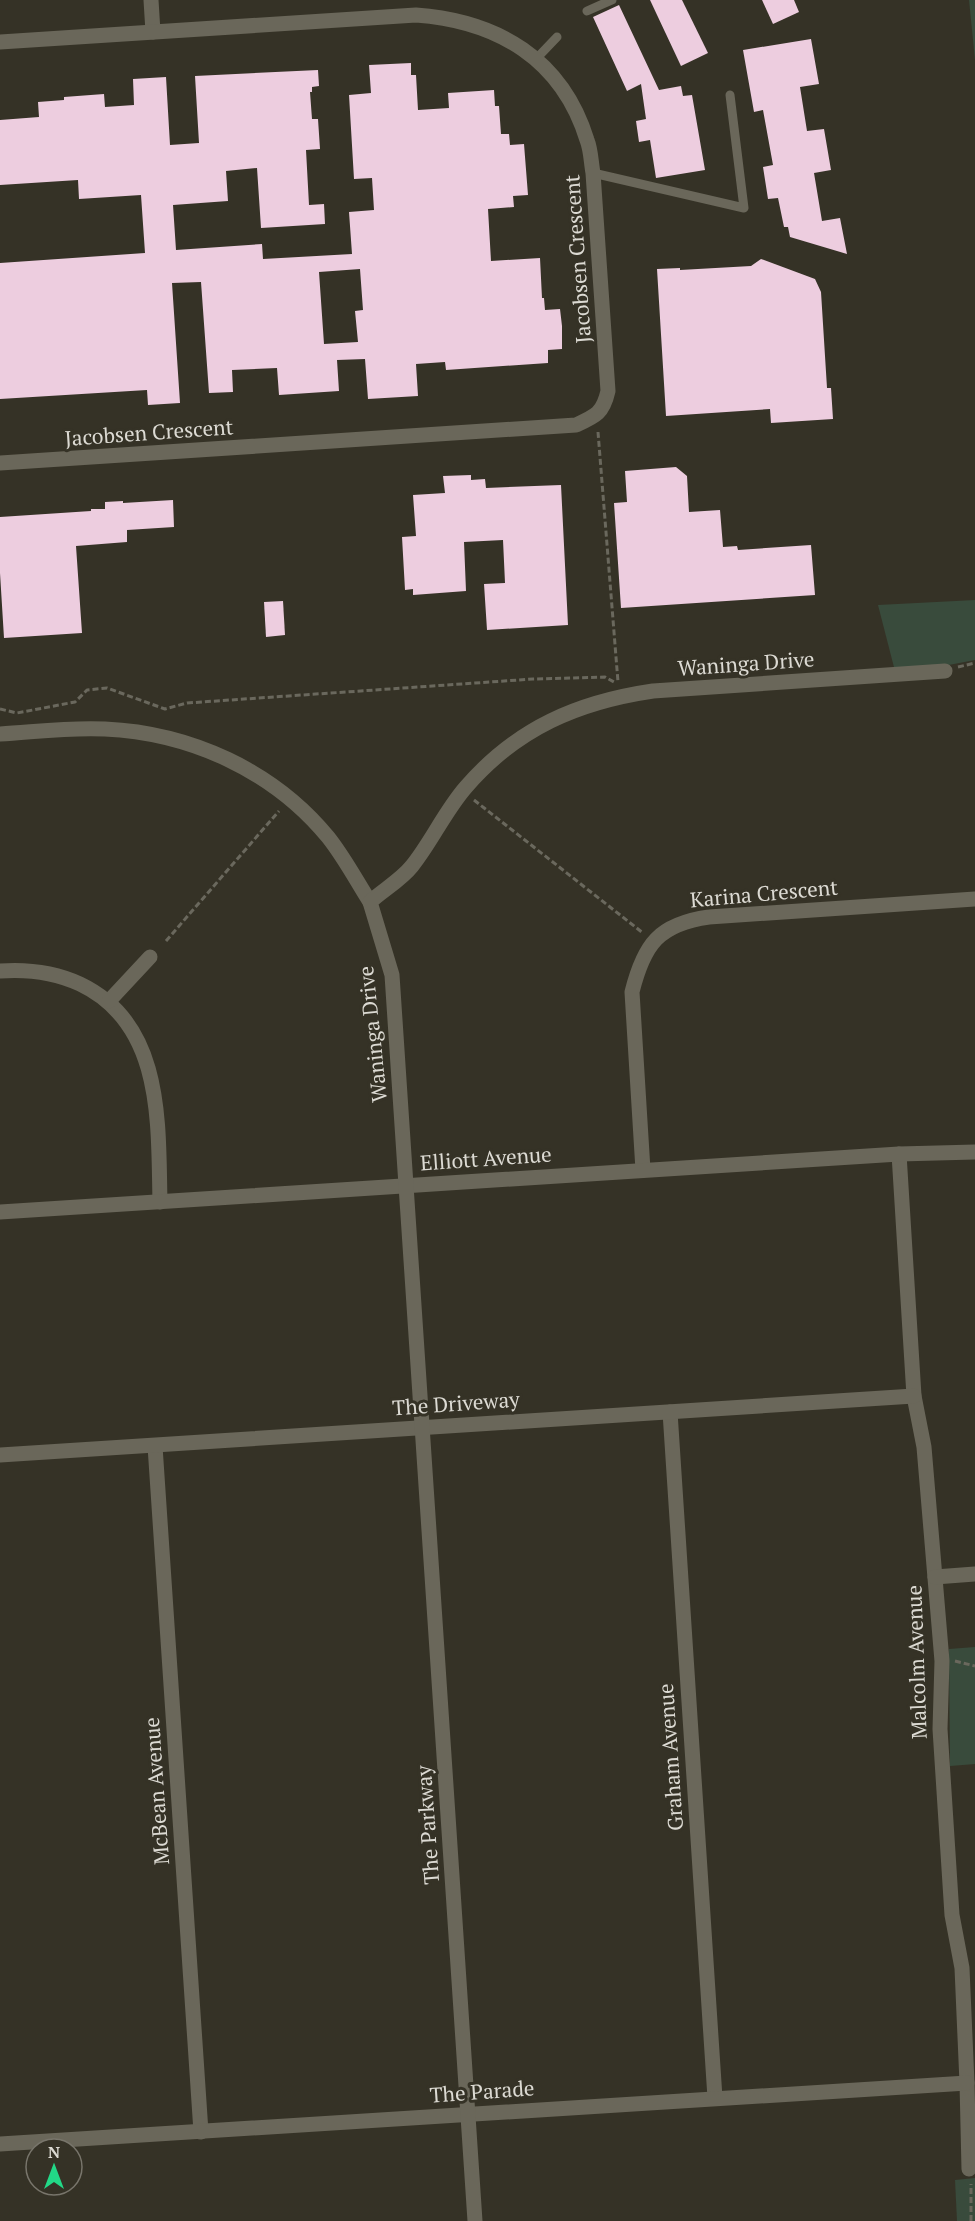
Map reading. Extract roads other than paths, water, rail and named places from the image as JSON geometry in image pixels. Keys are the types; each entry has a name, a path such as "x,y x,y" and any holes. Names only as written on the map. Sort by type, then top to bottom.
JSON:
{"street":[{"path":"151,0 153,32"},
{"name":"Jacobsen Crescent","path":"0,42 416,15 442,17 489,30 512,41 547,69 578,115 588,142 593,172 608,391 605,406 597,415 576,425 0,463"},
{"name":"Waninga Drive","path":"423,1426 392,975 370,902 410,868 463,791 524,735 571,711 619,696 653,691 945,671"},
{"path":"0,734 102,729 134,731 164,736 214,752 261,778 308,815 328,837 370,902"},
{"name":"Karina Crescent","path":"643,1170 632,992 637,972 646,953 654,942 673,926 688,920 709,917 975,899"},
{"path":"109,1001 150,957"},
{"path":"0,971 34,971 67,978 109,1001 130,1025 139,1043 155,1095 160,1202"},
{"name":"Elliott Avenue","path":"0,1212 899,1154 975,1152"},
{"name":"Malcolm Avenue","path":"899,1154 914,1396 924,1447 942,1661 940,1729 952,1915 962,1968 968,2083 969,2169"},
{"name":"The Driveway","path":"0,1455 914,1396"},
{"name":"Graham Avenue","path":"670,1412 715,2098"},
{"name":"The Parkway","path":"423,1426 475,2221"},
{"name":"McBean Avenue","path":"155,1446 201,2132"},
{"path":"935,1577 975,1574"},
{"name":"The Parade","path":"0,2144 968,2083"}],"lane":[{"path":"587,11 612,0"},
{"path":"536,59 557,37"},
{"path":"593,172 744,208 730,95"}]}
